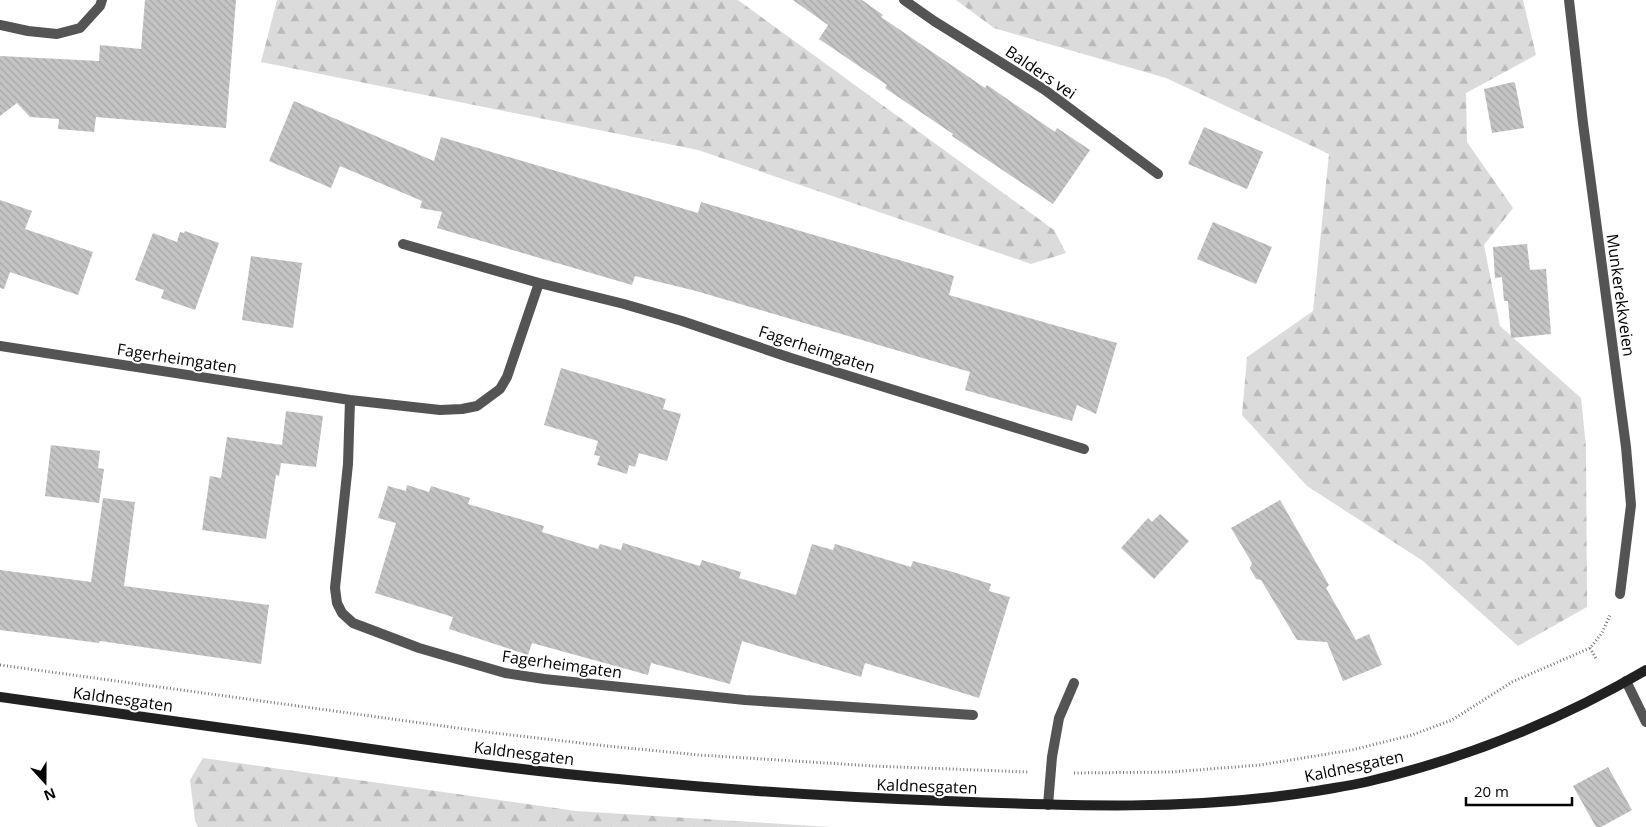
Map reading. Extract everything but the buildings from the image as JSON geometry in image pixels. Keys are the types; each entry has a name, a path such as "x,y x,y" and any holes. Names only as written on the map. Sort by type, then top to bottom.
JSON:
{"main road":[{"name":"Kaldnesgaten","path":"0,696 420,756 615,779 827,797 1120,806 1227,802 1275,798 1363,783 1439,762 1517,734 1646,670"}],"street":[{"path":"0,25 28,31 57,34 80,28 100,6 102,0"},
{"name":"Balders vei","path":"904,0 934,21 1045,90 1158,174"},
{"name":"Munkerekkveien","path":"1569,0 1584,133 1626,447 1630,505 1620,594"},
{"name":"Fagerheimgaten","path":"403,244 540,283 624,304 1084,449"},
{"name":"Fagerheimgaten","path":"0,346 350,400 440,410 462,409 477,406 500,389 507,377 540,283"},
{"name":"Fagerheimgaten","path":"350,400 348,464 335,588 342,613 353,623 429,651 505,673 544,679 745,700 973,714"},
{"path":"1626,681 1646,722"},
{"path":"1048,805 1052,757 1059,718 1074,683"}],"path":[{"path":"1590,648 1597,660"}],"green space":[{"path":"277,0 738,0 1054,230 1066,253 1031,264 698,150 261,62"},
{"path":"956,0 1523,0 1536,55 1466,93 1467,142 1513,208 1484,245 1500,326 1581,398 1586,447 1587,607 1518,646 1423,561 1307,486 1242,415 1247,357 1313,311 1329,154 1166,78 994,28"},
{"path":"203,758 576,811 831,827 198,827 195,821 190,780"}]}
